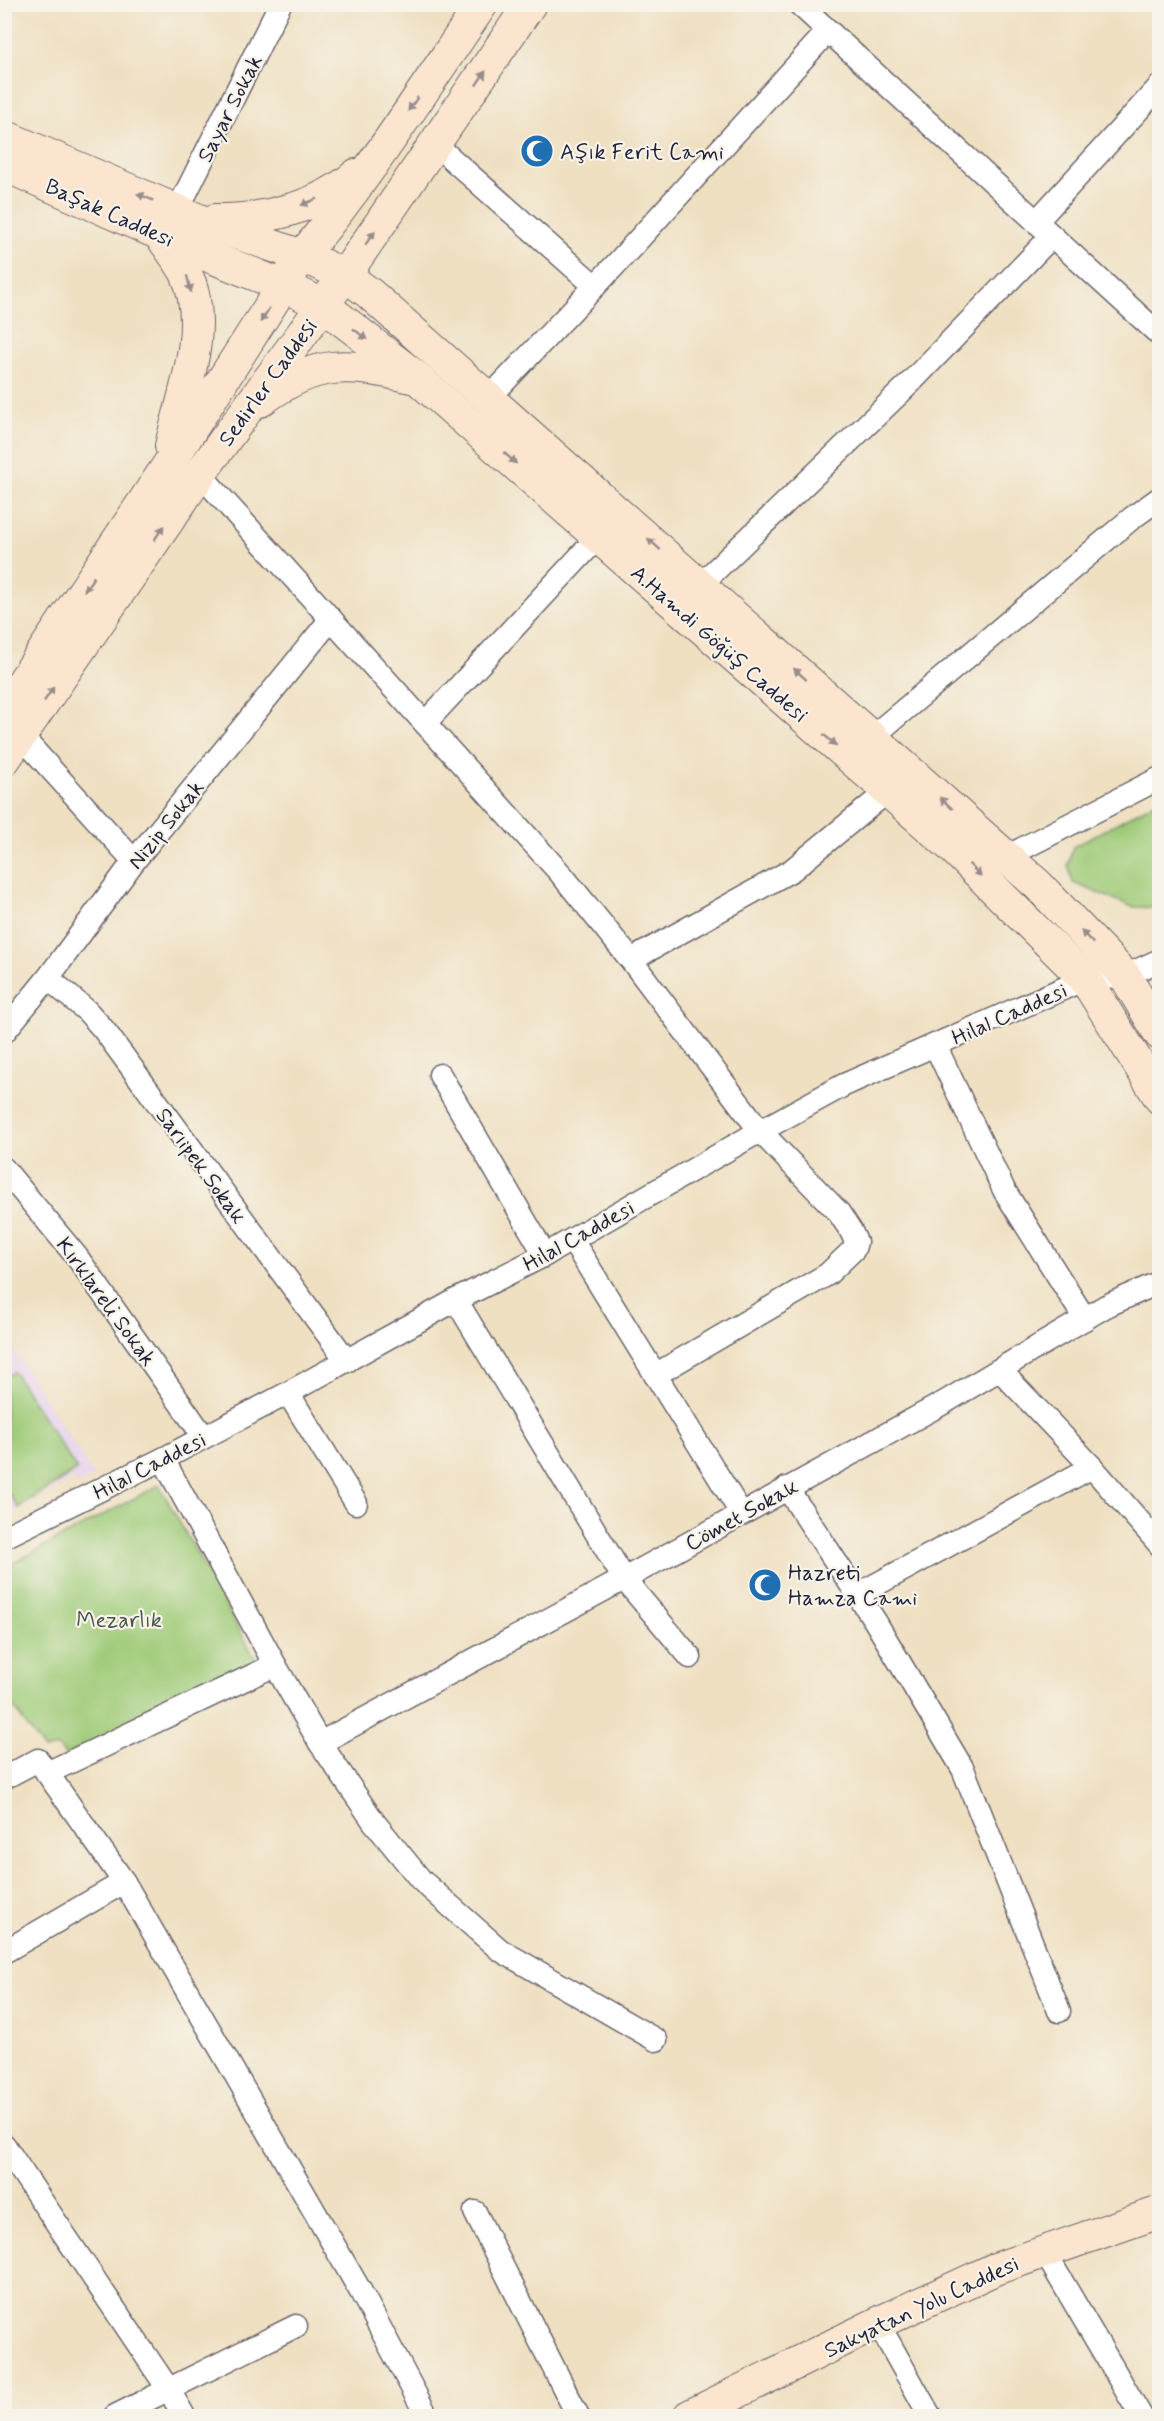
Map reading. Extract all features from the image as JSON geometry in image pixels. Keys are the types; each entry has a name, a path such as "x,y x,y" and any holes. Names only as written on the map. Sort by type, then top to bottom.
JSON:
{"street":[{"name":"Sayar Sokak","path":"179,221 280,4"},
{"name":"Sedirler Caddesi","path":"4,710 166,467 302,256 375,160 482,4"},
{"name":"Sedirler Caddesi","path":"13,748 200,474 345,275 436,145 530,4"},
{"path":"799,4 1160,335"},
{"path":"489,398 595,286 828,31"},
{"path":"700,585 910,383 1044,229 1160,86"},
{"name":"Başak Caddesi","path":"4,136 179,221 216,259"},
{"path":"436,145 595,286"},
{"path":"166,467 191,360 197,316 186,274 179,221 267,216 305,204 352,179 375,160"},
{"name":"Başak Caddesi","path":"4,165 179,221"},
{"name":"A.Hamdi Göğüş Caddesi","path":"179,221 302,256 345,275 369,293 1038,885 1125,976 1160,1034"},
{"name":"A.Hamdi Göğüş Caddesi","path":"216,259 284,286 323,305 417,378 952,847 1085,979 1160,1098"},
{"path":"241,416 284,384 325,367 368,368 417,378"},
{"path":"200,474 561,874 631,960 760,1131 839,1213 852,1231 856,1242 854,1249 828,1274 655,1375"},
{"path":"872,737 1132,518 1160,498"},
{"path":"425,723 599,536"},
{"name":"Nizip Sokak","path":"4,1032 48,978 135,861 331,619"},
{"path":"13,748 135,861"},
{"path":"1006,857 1160,777"},
{"path":"631,960 792,870 888,791"},
{"name":"Hilal Caddesi","path":"4,1537 163,1459 288,1394 456,1300 572,1240 844,1085 1085,979 1125,976 1160,960"},
{"name":"Sarıipek Sokak","path":"48,978 87,1011 104,1030 347,1361"},
{"path":"935,1045 1004,1190 1084,1319"},
{"path":"440,1075 545,1255"},
{"name":"Kırklareli Sokak","path":"4,1169 77,1257 204,1437"},
{"path":"572,1240 741,1513"},
{"name":"Cömet Sokak","path":"320,1743 624,1579 1000,1370 1106,1306 1160,1282"},
{"path":"456,1300 624,1579 690,1657"},
{"path":"1000,1370 1092,1467 1160,1545"},
{"path":"288,1394 356,1503"},
{"path":"163,1459 320,1743 374,1822 421,1880 500,1950 656,2040"},
{"path":"857,1595 1092,1467"},
{"path":"787,1488 857,1595 963,1769 1059,2011"},
{"path":"47,1773 275,1665"},
{"path":"4,1778 38,1760 124,1882 361,2292 427,2416"},
{"path":"4,1952 124,1882"},
{"path":"4,2145 169,2390 184,2416"},
{"path":"475,2212 578,2416"},
{"name":"Sakyatan Yolu Caddesi","path":"692,2416 878,2323 995,2270 1160,2212"},
{"path":"1044,2251 1141,2416"},
{"path":"878,2323 930,2416"},
{"path":"115,2416 296,2326"}],"shaded area":[{"path":"4,1335 94,1476 77,1484 73,1478 5,1516"}],"green space":[{"path":"1159,800 1159,908 1133,907 1073,883 1068,865 1073,847"},
{"path":"14,1372 77,1470 18,1508 5,1487 5,1378"},
{"name":"Mezarlık","path":"159,1485 257,1662 66,1755 58,1747 44,1750 5,1695 4,1568"}],"place":[{"name":"Aşık Ferit Cami","path":"537,151"},
{"name":"Hazreti Hamza Cami","path":"765,1585"}]}
